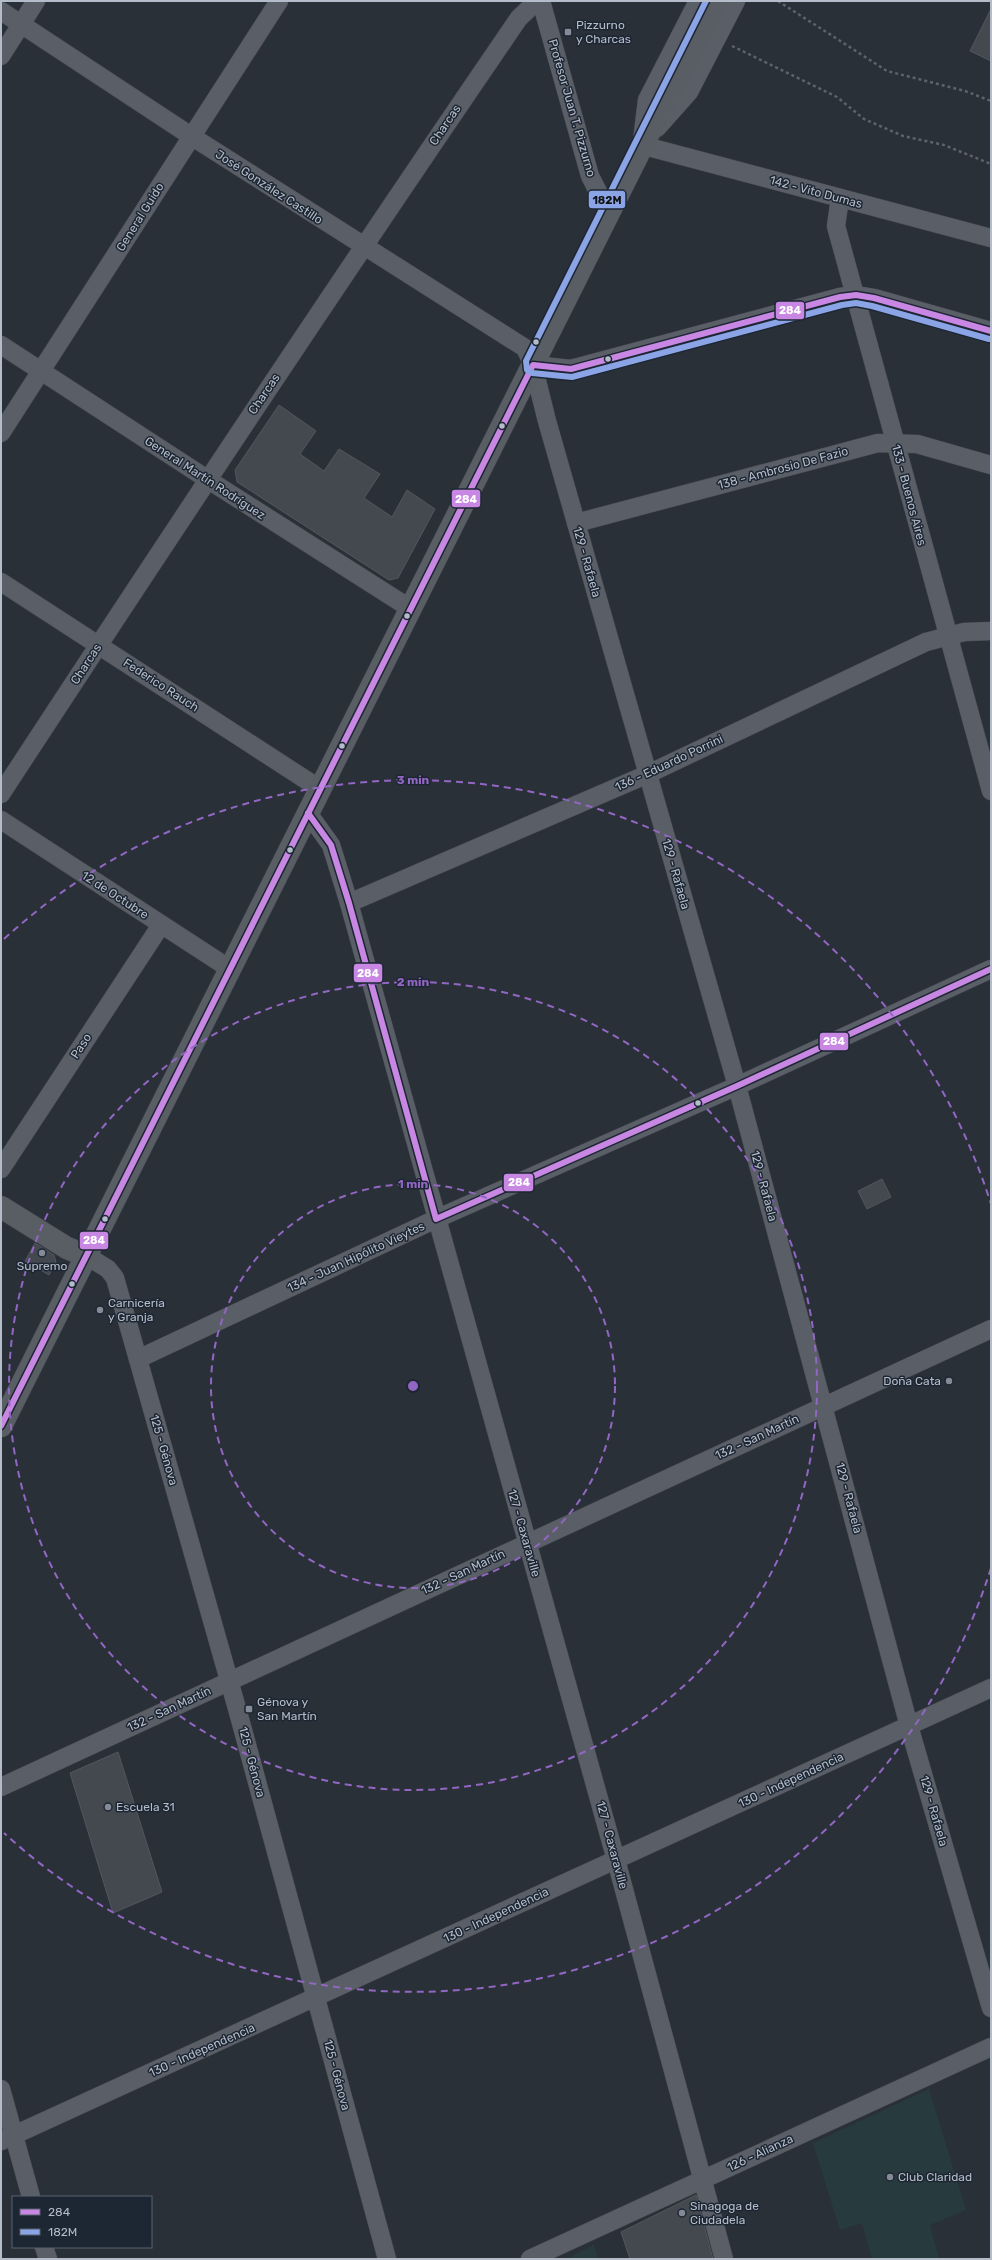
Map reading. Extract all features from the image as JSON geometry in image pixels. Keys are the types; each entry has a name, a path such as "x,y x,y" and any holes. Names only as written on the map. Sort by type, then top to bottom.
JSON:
{"main road":[{"path":"1,1426 609,213 641,145 715,1"},
{"path":"1,1208 67,1248 87,1256"}],"street":[{"path":"1,56 36,1"},
{"name":"General Guido","path":"1,433 43,371 191,136 279,1"},
{"name":"Charcas","path":"1,794 207,479 362,246 519,18 537,1"},
{"name":"Profesor Juan T. Pizzurno","path":"541,1 590,176 609,213"},
{"path":"641,145 647,100 698,1"},
{"path":"641,145 689,92 736,1"},
{"name":"José González Castillo","path":"1,11 362,246 525,348 533,365"},
{"name":"142 - Vito Dumas","path":"641,145 991,238"},
{"name":"133 - Buenos Aires","path":"840,198 836,226 991,791"},
{"path":"533,365 571,369 840,297 856,295 874,298 991,331"},
{"name":"General Martín Rodríguez","path":"1,345 411,609"},
{"name":"129 - Rafaela","path":"533,365 546,421 737,1086 909,1726 991,2008"},
{"name":"138 - Ambrosio De Fazio","path":"576,523 878,443 895,442 917,444 991,464"},
{"name":"Federico Rauch","path":"1,582 320,789"},
{"name":"136 - Eduardo Porrini","path":"349,903 648,774 926,642 947,635 964,632 991,631"},
{"name":"127 - Caxaraville","path":"308,813 331,845 349,903 436,1220 616,1860 701,2180 724,2259"},
{"name":"12 de Octubre","path":"1,820 230,969"},
{"name":"Paso","path":"1,1169 161,925"},
{"name":"134 - Juan Hipólito Vieytes","path":"138,1359 436,1220 737,1086 991,969"},
{"name":"125 - Génova","path":"87,1256 108,1269 114,1278 229,1681 388,2259"},
{"name":"132 - San Martín","path":"1,1787 991,1329"},
{"name":"130 - Independencia","path":"7,2138 991,1688"},
{"name":"126 - Alianza","path":"530,2259 991,2047"},
{"path":"1,2089 7,2138 31,2196"},
{"path":"44,2248 48,2259"}],"path":[{"path":"778,1 886,71 965,91 991,101"},
{"path":"717,38 837,98 864,119 903,136 944,145 991,164"}],"green space":[{"name":"Club Claridad","path":"929,2089 966,2210 930,2225 939,2259 872,2259 862,2223 840,2230 813,2143"},
{"path":"594,2245 598,2259 566,2259"}],"building":[{"path":"991,9 991,61 970,51"},
{"path":"279,405 316,431 300,454 324,471 339,449 380,474 364,498 392,517 407,490 435,509 398,578 389,580 237,482 235,470"},
{"path":"882,1179 891,1197 867,1209 858,1191"},
{"name":"Supremo","path":"35,1243 54,1255 56,1262 49,1275 25,1261"},
{"name":"Escuela 31","path":"118,1752 162,1892 113,1913 70,1773"},
{"name":"Sinagoga de Ciudadela","path":"696,2195 713,2259 630,2259 621,2232"}],"transit line":[{"name":"182M","path":"706,1 526,361 527,370 532,373 572,377 842,305 856,303 872,306 989,339"},
{"name":"284","path":"1,1426 533,365 571,369 840,297 856,295 874,298 991,331"},
{"name":"284","path":"308,813 331,845 349,903 436,1219 737,1086 991,969"}],"place":[{"name":"Pizzurno y Charcas","path":"568,32"},
{"name":"Supremo","path":"42,1253"},
{"name":"Carnicería y Granja","path":"100,1310"},
{"name":"Doña Cata","path":"949,1381"},
{"name":"Génova y San Martín","path":"249,1709"},
{"name":"Escuela 31","path":"108,1807"},
{"name":"Club Claridad","path":"890,2177"},
{"name":"Sinagoga de Ciudadela","path":"682,2213"}]}
